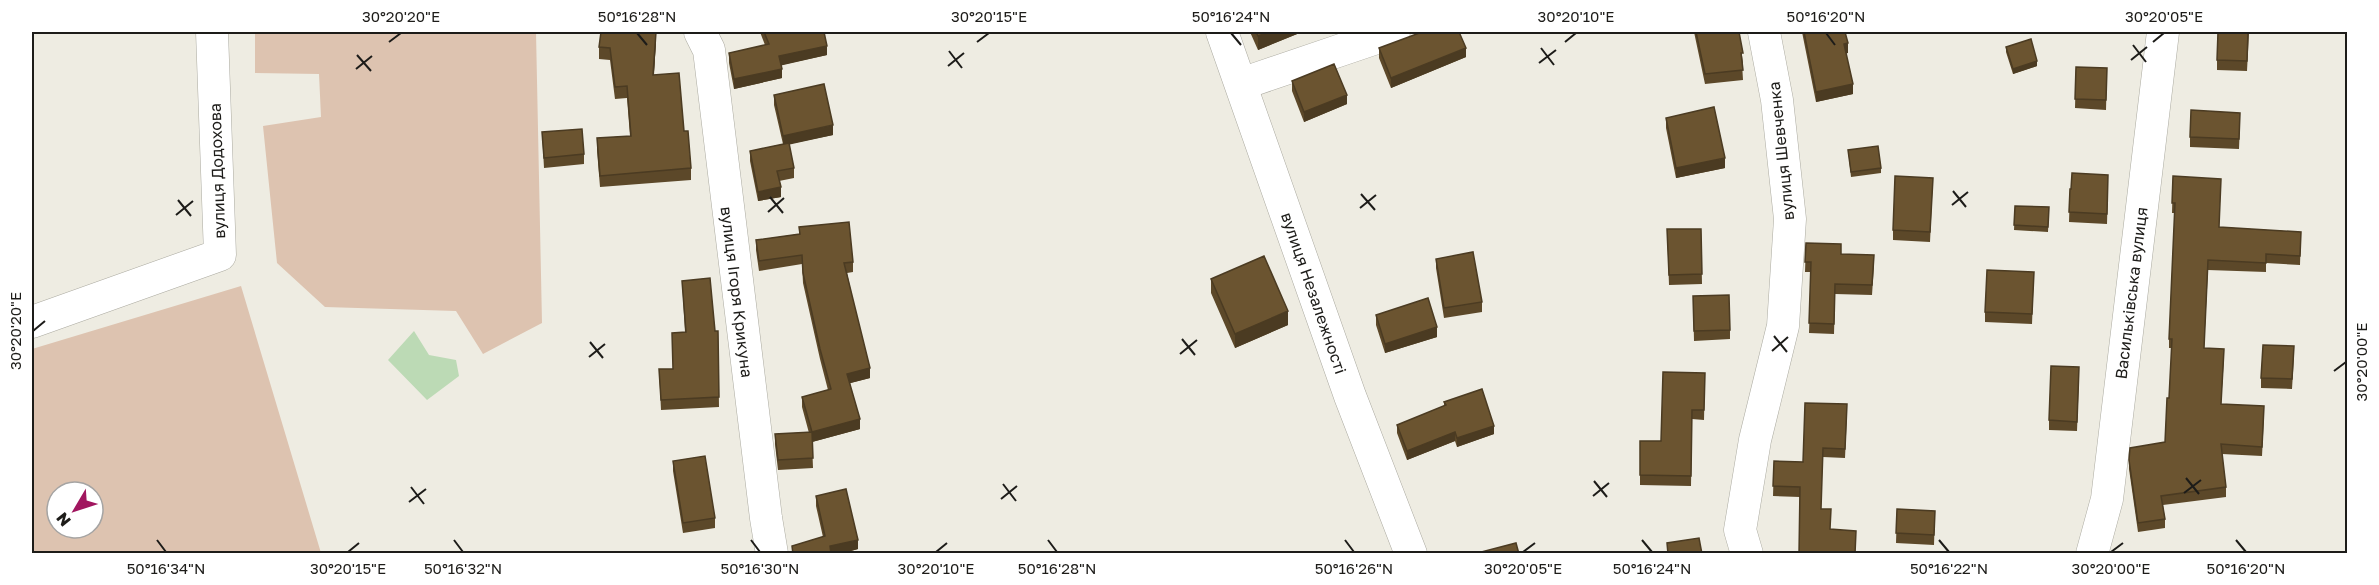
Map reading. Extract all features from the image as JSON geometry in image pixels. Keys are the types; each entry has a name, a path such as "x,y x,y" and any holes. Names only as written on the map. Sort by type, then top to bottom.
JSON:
{"street":[{"name":"вулиця Додохова","path":"32,322 220,255 212,32"},
{"name":"вулиця Ігоря Крикуна","path":"700,32 709,50 727,214 772,554"},
{"name":"вулиця Незалежності","path":"1222,32 1350,396 1411,554"},
{"path":"1241,84 1394,32"},
{"name":"вулиця Шевченка","path":"1747,554 1740,530 1755,440 1783,326 1790,219 1777,100 1764,32"},
{"name":"Васильківська вулиця","path":"2092,554 2107,499 2163,32"}],"shaded area":[{"path":"255,32 536,32 542,323 483,354 456,311 325,307 277,263 263,126 321,117 319,74 255,73"},
{"path":"241,286 321,553 32,553 32,349"},
{"path":"414,331 429,355 456,360 459,376 427,400 388,360"}],"building":[{"path":"601,32 656,32 653,75 679,73 684,131 688,131 691,168 600,176 597,138 631,136 627,86 615,87 610,48 599,47"},
{"path":"764,32 824,32 827,46 779,56 782,69 734,79 729,53 769,44"},
{"path":"1256,32 1269,32 1258,36"},
{"path":"1422,32 1459,32 1466,48 1391,78 1379,48"},
{"path":"1696,32 1739,32 1743,70 1705,74"},
{"path":"1804,32 1845,32 1848,43 1844,44 1853,84 1816,92"},
{"path":"2218,32 2248,32 2247,61 2217,60"},
{"path":"2031,39 2037,61 2013,69 2006,47"},
{"path":"1334,64 1347,95 1304,112 1292,81"},
{"path":"2076,67 2107,68 2106,100 2075,99"},
{"path":"824,84 833,125 783,136 774,95"},
{"path":"1714,107 1725,158 1676,168 1666,118"},
{"path":"2191,110 2240,113 2239,139 2190,137"},
{"path":"582,129 584,154 544,158 542,132"},
{"path":"789,143 794,168 777,171 781,187 758,192 750,151"},
{"path":"1878,146 1881,168 1851,172 1848,150"},
{"path":"2072,173 2108,175 2107,214 2069,212"},
{"path":"1895,176 1933,178 1930,232 1893,230"},
{"path":"2173,176 2221,179 2219,227 2301,232 2300,256 2266,254 2266,263 2208,260 2204,348 2224,349 2221,404 2264,406 2262,447 2221,444 2226,487 2161,496 2165,519 2138,523 2129,460 2130,448 2165,442 2172,339 2169,339 2175,203 2172,203"},
{"path":"2015,206 2049,207 2048,227 2014,225"},
{"path":"849,222 853,262 844,263 870,368 847,374 860,419 812,432 802,397 831,389 803,273 802,255 759,261 756,240 800,234 799,227"},
{"path":"1667,229 1701,229 1702,274 1669,275"},
{"path":"1806,243 1841,244 1841,254 1874,255 1872,285 1835,284 1834,324 1809,323 1811,262 1805,262"},
{"path":"1473,252 1482,302 1444,308 1436,259"},
{"path":"1264,256 1288,311 1235,334 1211,279"},
{"path":"1987,270 2034,272 2032,314 1985,312"},
{"path":"710,278 715,331 718,331 719,397 661,400 659,369 673,369 672,333 686,332 682,281"},
{"path":"1729,295 1730,330 1694,331 1693,296"},
{"path":"1428,298 1437,327 1385,344 1376,315"},
{"path":"2263,345 2294,346 2292,379 2261,378"},
{"path":"2051,366 2079,367 2077,422 2049,420"},
{"path":"1663,372 1705,373 1704,410 1692,410 1691,476 1640,475 1640,441 1661,441"},
{"path":"1482,389 1494,426 1457,438 1455,432 1407,451 1397,425 1446,405 1444,402"},
{"path":"1805,403 1847,404 1845,449 1823,448 1821,509 1831,509 1830,529 1856,531 1855,554 1799,554 1800,487 1773,486 1774,461 1803,462"},
{"path":"812,432 813,458 778,460 775,434"},
{"path":"705,456 715,518 683,523 673,461"},
{"path":"846,489 858,540 830,546 831,554 793,554 792,546 825,536 816,496"},
{"path":"1897,509 1935,511 1934,535 1896,533"},
{"path":"1699,538 1702,554 1668,554 1667,543"},
{"path":"1516,543 1519,554 1481,554 1481,552"},
{"path":"2142,552 2180,554 2142,554"}]}
